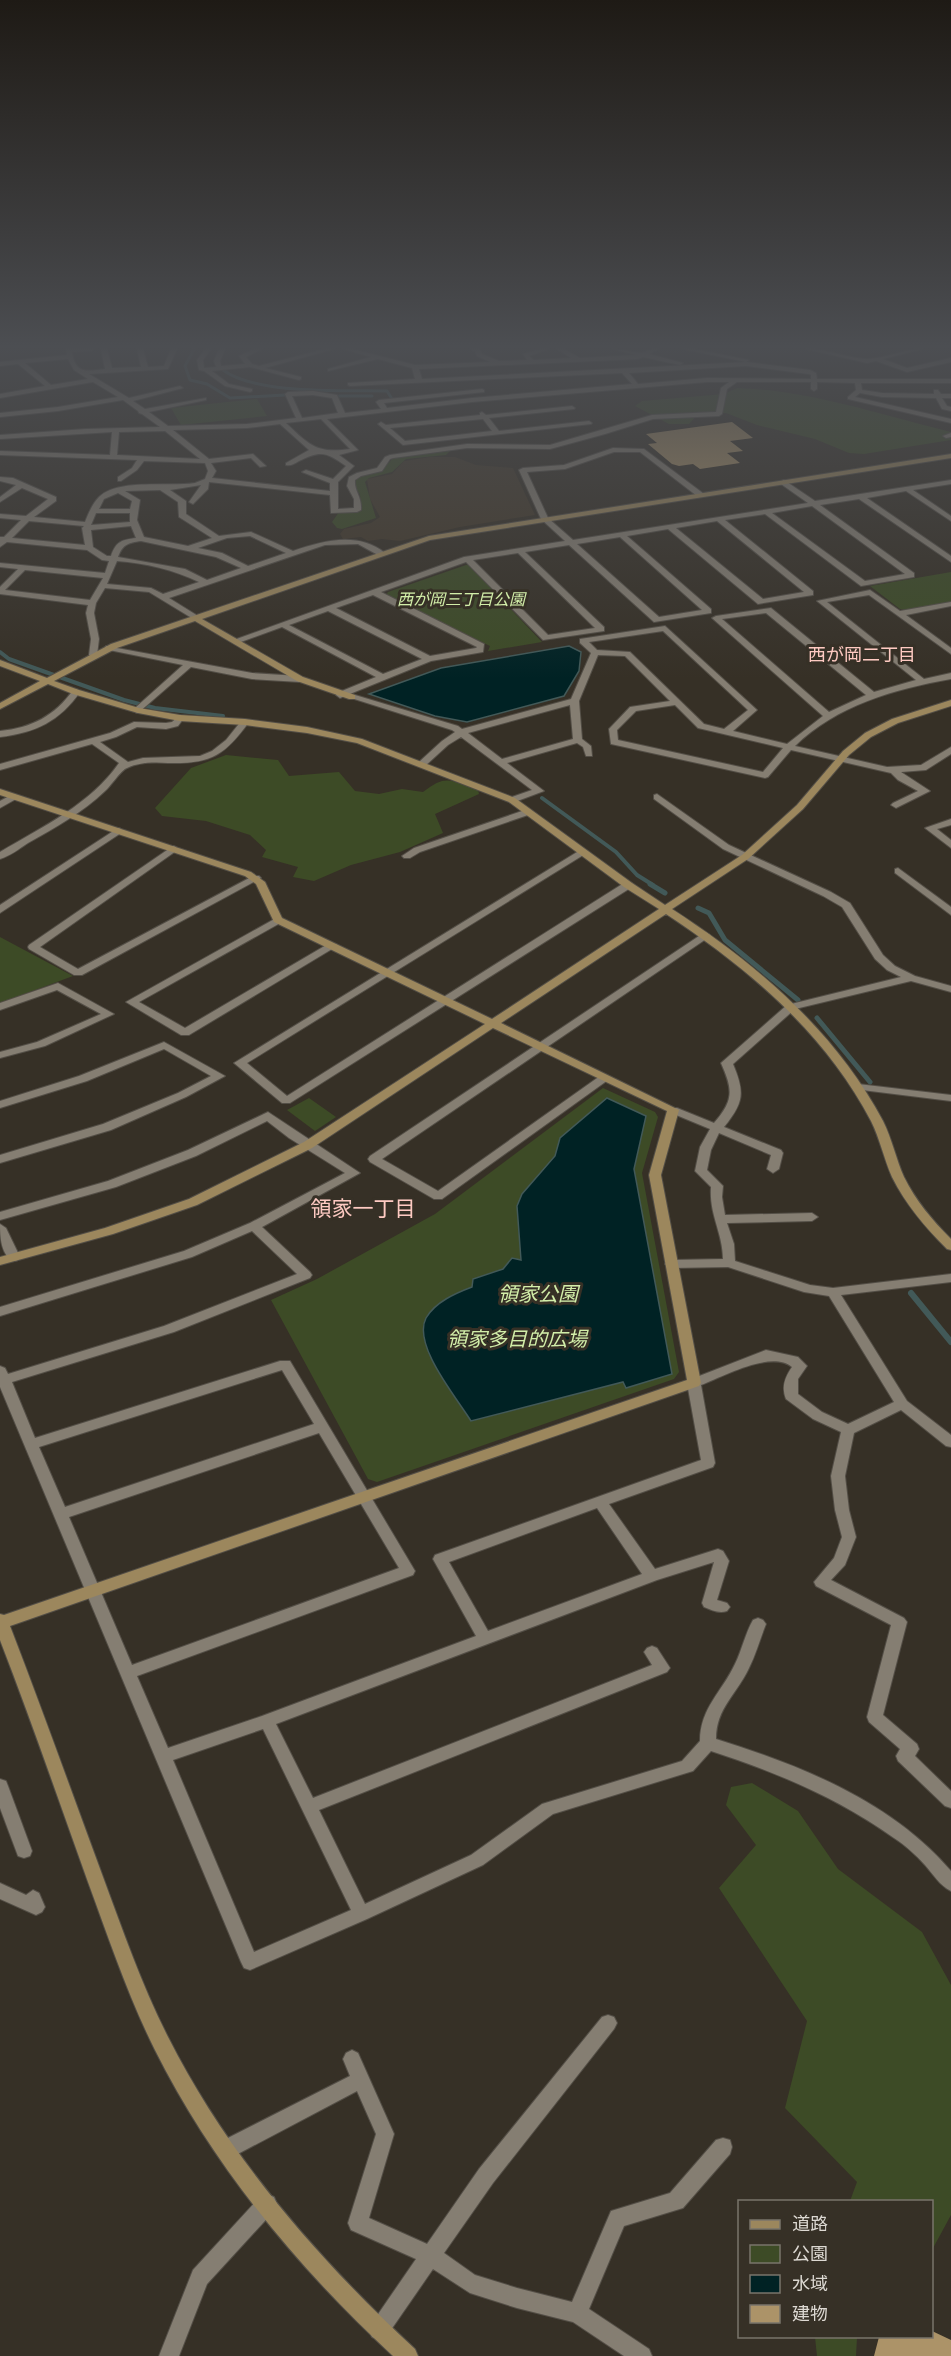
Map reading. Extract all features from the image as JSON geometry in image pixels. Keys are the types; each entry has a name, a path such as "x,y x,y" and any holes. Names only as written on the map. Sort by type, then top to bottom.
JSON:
{"street":[{"path":"121,479 135,469 141,459 207,461 220,459"},
{"path":"193,502 205,487 212,471 204,459"},
{"path":"256,459 262,466"},
{"path":"288,464 298,459"},
{"path":"341,459 350,466 334,483 334,511 357,510 358,499 351,486 352,479 359,474 380,470 386,459"},
{"path":"561,459 570,465"},
{"path":"587,459 570,465 523,470 545,519 657,620 708,610 621,534"},
{"path":"654,459 700,495"},
{"path":"1,705 109,648 381,553 453,533 932,459"},
{"path":"306,472 334,483"},
{"path":"0,479 21,485 53,499 2,541"},
{"path":"89,548 86,526 94,511 102,497 120,491 161,487 189,488 206,482 333,493"},
{"path":"767,512 864,584 911,575 784,482"},
{"path":"235,641 467,559 951,482"},
{"path":"0,500 21,485"},
{"path":"161,487 182,501 182,515 216,537"},
{"path":"907,489 951,519"},
{"path":"120,491 136,500 132,511 133,524 141,539"},
{"path":"861,497 951,560"},
{"path":"94,511 132,511"},
{"path":"0,516 86,526 133,524"},
{"path":"670,527 761,602 810,593 718,519"},
{"path":"190,548 216,537 251,534 293,554"},
{"path":"93,655 94,631 90,624 92,603 108,576 118,546 123,542 141,539 190,548 219,555 249,569"},
{"path":"2,541 89,548 114,561 131,560 182,571 207,583"},
{"path":"163,597 324,543 359,542 381,553"},
{"path":"467,559 546,638 601,629 519,550"},
{"path":"0,565 108,576"},
{"path":"0,592 23,568"},
{"path":"103,586 144,588 300,679 340,695 462,732 539,791 512,800"},
{"path":"0,592 92,603"},
{"path":"340,695 429,659 480,650 482,646 374,592"},
{"path":"922,681 821,601 870,592 951,652"},
{"path":"901,613 951,604"},
{"path":"329,608 429,659"},
{"path":"828,716 716,618 768,610 873,696"},
{"path":"282,624 382,677"},
{"path":"726,732 753,711 665,628 583,641 595,652 627,654 701,726 726,732 790,747 840,759 894,770 923,768 951,750"},
{"path":"109,648 252,676 300,679"},
{"path":"589,754 587,746 578,740 575,725 575,701 591,667 595,652"},
{"path":"0,663 76,692 138,710 180,718 245,722 333,734 422,764 512,800 628,885 705,935 791,1007 821,1038 858,1087 878,1124 898,1176 912,1201 928,1223 951,1245"},
{"path":"138,710 189,664"},
{"path":"678,702 633,710 613,729 614,742 765,775 790,747 828,716 873,696 922,681 951,676"},
{"path":"0,734 21,733 60,714 76,692"},
{"path":"422,764 445,743 462,732 575,701"},
{"path":"0,1261 109,1232 193,1202 308,1145 745,857 800,807 840,759 868,735 895,721 951,703"},
{"path":"0,767 113,735 137,724 166,726 175,724 180,718"},
{"path":"0,856 97,795 123,766 148,759 187,761 204,759 230,743 245,722"},
{"path":"501,762 578,740"},
{"path":"93,741 124,762 123,766"},
{"path":"894,770 901,778 925,791 896,805"},
{"path":"0,792 256,878 278,920 604,1078 673,1110 777,1153 773,1169"},
{"path":"0,805 13,797"},
{"path":"657,797 726,847 846,905 879,957 911,978 951,989"},
{"path":"406,856 417,850 528,812"},
{"path":"951,822 930,828 951,845"},
{"path":"0,910 118,831"},
{"path":"173,849 33,947 78,974 256,878"},
{"path":"582,852 240,1063 286,1101 628,885"},
{"path":"898,871 951,912"},
{"path":"278,920 131,1002 185,1033 332,946"},
{"path":"604,1078 438,1196 374,1159 705,935"},
{"path":"729,1263 731,1248 719,1219 715,1201 717,1186 701,1171 706,1147 733,1110 736,1080 727,1063 791,1007 911,978"},
{"path":"0,1007 58,986 109,1014 41,1044 0,1055"},
{"path":"0,1105 112,1070 164,1045 219,1076 182,1095 107,1127 0,1159"},
{"path":"858,1087 951,1098"},
{"path":"485,1639 440,1559 708,1463 656,1175 673,1110"},
{"path":"0,1216 132,1176 192,1153 268,1116 308,1145 354,1173 255,1226 188,1254 0,1312"},
{"path":"719,1219 812,1217"},
{"path":"255,1226 306,1275 170,1329 2,1376 250,1962 477,1860 548,1809 687,1766 708,1743 708,1725 720,1700 742,1667 758,1624"},
{"path":"0,1228 14,1257"},
{"path":"671,1264 729,1263 809,1289 832,1292 951,1278"},
{"path":"832,1292 902,1404 951,1442"},
{"path":"408,2356 379,2330 302,2248 226,2149 172,2064 126,1963 0,1622 694,1383 765,1355 793,1360 800,1366 791,1379 791,1396 802,1407 825,1421 848,1430 902,1404"},
{"path":"31,1444 285,1364 367,1497 408,1571 129,1672"},
{"path":"60,1514 322,1427"},
{"path":"848,1430 838,1476 842,1510 849,1537 840,1561 821,1582 899,1622 875,1717 911,1749 904,1756 951,1801"},
{"path":"601,1503 652,1576"},
{"path":"162,1757 267,1721 652,1576 718,1555 722,1561 709,1603 722,1607"},
{"path":"308,1808 662,1668 652,1652"},
{"path":"267,1721 361,1914"},
{"path":"708,1743 752,1756 877,1815 937,1864 951,1883"},
{"path":"0,1786 24,1851"},
{"path":"0,1891 36,1908 33,1898"},
{"path":"379,2330 486,2176 608,2024"},
{"path":"352,2059 385,2134 358,2223 432,2256 470,2283 577,2313 642,2356"},
{"path":"226,2149 360,2080"},
{"path":"577,2313 618,2218 676,2201 723,2147"},
{"path":"169,2356 200,2277 267,2204"}],"shaded area":[{"path":"460,459 476,465 513,468 535,515 460,527 400,541 382,539 368,541 361,537 343,539 340,534 344,529 371,523 380,517 370,499 367,479 392,474 404,461"}],"green space":[{"path":"392,459 407,459 392,472 369,478 365,482 376,518 342,529 337,528 332,522 339,512 362,511 360,495 353,483 360,475 381,471"},
{"name":"西が岡三丁目公園","path":"469,565 542,642 488,651 490,646 386,595 388,592"},
{"path":"951,572 951,602 906,610 900,609 870,586"},
{"path":"226,755 278,760 289,776 339,772 355,791 379,794 402,789 423,792 438,782 449,780 478,790 479,794 435,814 443,833 400,852 351,865 314,881 293,877 298,867 262,857 266,850 250,835 206,821 162,816 155,808 191,768"},
{"path":"0,937 73,976 0,1003"},
{"name":"領家公園","path":"603,1088 655,1112 658,1117 642,1173 679,1372 674,1379 377,1482 368,1479 271,1300 317,1279 435,1214"},
{"path":"309,1098 336,1117 315,1131 287,1110"},
{"path":"752,1783 798,1811 838,1869 922,1932 951,1985 951,2215 933,2248 933,2200 850,2200 857,2182 785,2108 807,2021 719,1888 756,1845 726,1805 731,1787"},
{"path":"815,2338 857,2338 856,2356 817,2356"}],"water":[{"path":"569,646 581,652 579,671 564,696 467,722 435,716 369,694 441,668"},
{"path":"607,1098 646,1116 634,1169 672,1374 626,1388 623,1382 471,1421 430,1356 423,1329 426,1318 440,1303 472,1287 473,1279 503,1269 512,1258 521,1260 517,1206 522,1194 555,1156 560,1138"}],"building":[{"path":"666,459 735,459 740,463 700,469 693,464 679,466"},
{"path":"933,2331 951,2340 951,2356 874,2356 879,2338 933,2338"}],"waterway":[{"path":"0,652 9,659 124,700 155,708 223,716"},
{"path":"542,798 616,852 637,875 653,885"},
{"path":"650,884 665,893"},
{"path":"698,908 709,913 725,940 798,1000"},
{"path":"817,1018 870,1082"},
{"path":"911,1293 951,1342"}],"district":[{"name":"西が岡二丁目","path":"862,655"},
{"name":"領家一丁目","path":"363,1209"}],"park label":[{"name":"領家多目的広場","path":"517,1339"}]}
